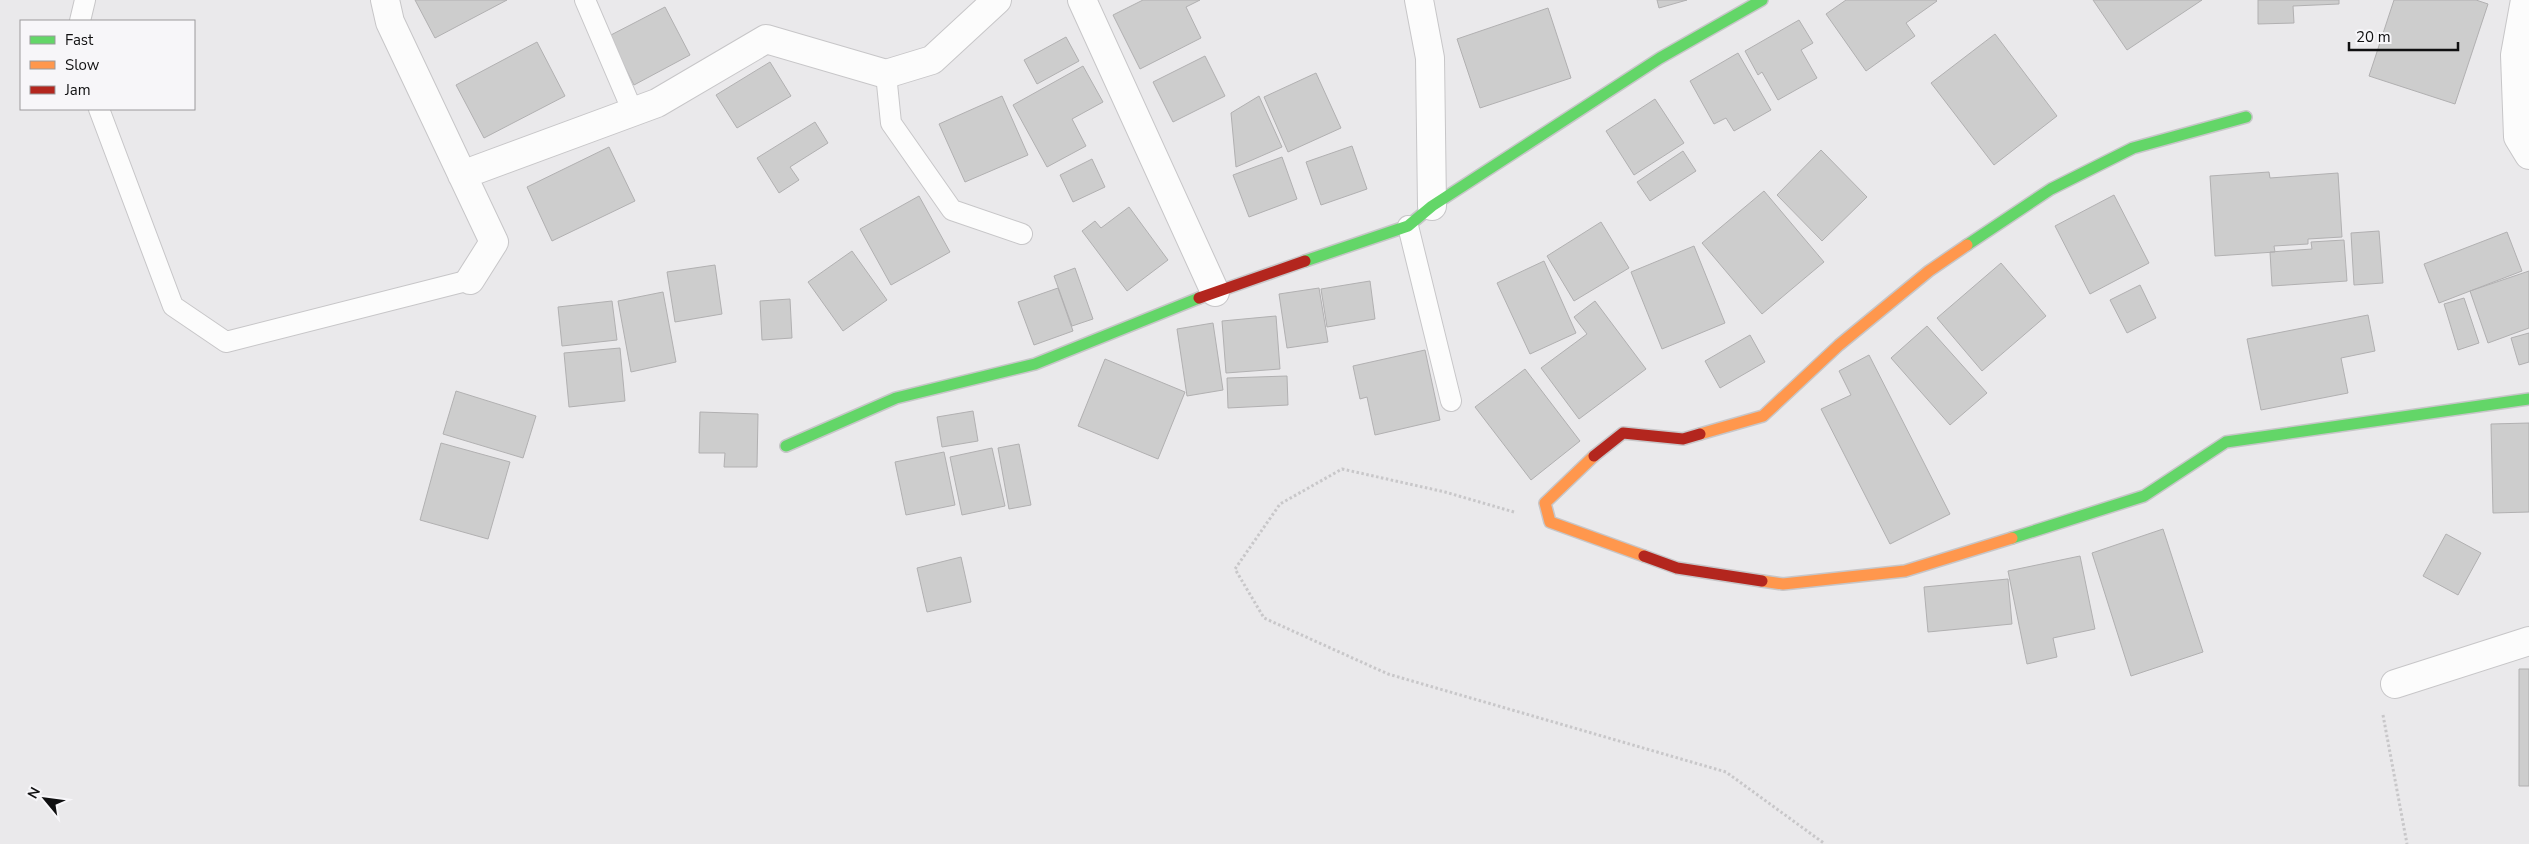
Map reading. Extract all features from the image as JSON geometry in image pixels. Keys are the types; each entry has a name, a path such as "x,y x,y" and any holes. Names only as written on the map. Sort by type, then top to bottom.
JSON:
{"street":[{"path":"385,0 390,22 494,242 470,280"},
{"path":"462,175 657,103 766,39 886,74 932,60 997,0"},
{"path":"1419,0 1430,58 1432,206"},
{"path":"786,446 896,398 1035,364 1215,292 1408,226 1432,206 1660,58 1762,0"},
{"path":"2525,0 2515,55 2518,137 2529,155"},
{"path":"1092,3 1215,292"},
{"path":"2246,117 2133,148 2051,189 1929,271 1839,345 1763,416 1683,439 1623,433 1587,461 1545,503 1550,522 1677,568 1783,584 1905,571 2144,496 2226,442 2529,399"},
{"path":"2395,684 2529,641"}],"lane":[{"path":"80,20 85,0"},
{"path":"584,0 632,112"},
{"path":"886,74 891,123 952,210 1022,234"},
{"path":"99,110 173,306 226,342 470,280"},
{"path":"1408,226 1451,401"}],"path":[{"path":"1550,522 1445,492 1342,469 1280,504 1236,569 1264,618 1388,674 1726,772 1825,844"},
{"path":"2395,684 2381,704 2407,844"}],"building":[{"path":"415,0 507,0 435,38"},
{"path":"1143,0 1200,0 1186,7 1201,38 1140,69 1113,15"},
{"path":"1657,0 1687,0 1659,8"},
{"path":"1846,0 1937,1 1906,23 1915,36 1866,71 1826,14"},
{"path":"2093,0 2202,0 2127,50"},
{"path":"2258,0 2339,0 2339,4 2293,6 2294,23 2258,24"},
{"path":"2394,0 2476,0 2488,4 2455,104 2369,76"},
{"path":"665,7 690,55 634,85 609,36"},
{"path":"1548,8 1571,78 1480,108 1457,39"},
{"path":"1799,20 1813,43 1801,50 1817,78 1778,100 1762,72 1758,75 1745,51"},
{"path":"1995,34 2057,116 1994,165 1931,83"},
{"path":"1066,37 1079,61 1037,84 1024,60"},
{"path":"537,42 565,96 484,138 456,85"},
{"path":"1738,53 1771,110 1734,131 1726,118 1714,124 1690,81"},
{"path":"1205,56 1225,96 1173,122 1153,82"},
{"path":"770,62 791,96 737,128 716,95"},
{"path":"1083,66 1103,102 1072,119 1086,146 1047,167 1013,105"},
{"path":"1316,73 1341,128 1288,152 1264,97"},
{"path":"1002,96 1028,155 965,182 939,124"},
{"path":"1259,96 1282,147 1236,167 1231,113"},
{"path":"1655,99 1684,143 1634,175 1606,131"},
{"path":"815,122 828,143 790,167 799,180 779,193 757,158"},
{"path":"1352,146 1367,189 1321,205 1306,162"},
{"path":"609,147 635,201 552,241 527,187"},
{"path":"1821,150 1867,197 1822,241 1777,195"},
{"path":"1683,151 1696,171 1650,201 1637,182"},
{"path":"1282,157 1297,199 1249,217 1233,175"},
{"path":"1092,159 1105,187 1073,202 1060,175"},
{"path":"2269,172 2270,178 2338,173 2342,237 2308,239 2308,244 2274,246 2275,252 2215,256 2210,176"},
{"path":"1764,191 1824,262 1762,314 1702,243"},
{"path":"2114,195 2149,263 2090,294 2055,226"},
{"path":"919,196 950,252 891,285 860,229"},
{"path":"1129,207 1168,260 1127,291 1082,231 1095,221 1101,228"},
{"path":"1601,222 1629,268 1574,301 1547,256"},
{"path":"2379,231 2383,283 2354,285 2351,233"},
{"path":"2507,232 2522,271 2439,303 2424,264"},
{"path":"2344,240 2347,281 2272,286 2270,252 2312,249 2311,242"},
{"path":"1694,246 1725,323 1662,349 1631,272"},
{"path":"852,251 887,300 843,331 808,282"},
{"path":"1544,261 1576,333 1530,354 1497,283"},
{"path":"2001,263 2046,316 1982,371 1937,318"},
{"path":"715,265 722,314 675,322 667,272"},
{"path":"1075,268 1093,319 1072,326 1054,276"},
{"path":"2529,271 2529,328 2488,343 2470,291"},
{"path":"1370,281 1375,319 1327,327 1321,289"},
{"path":"2140,285 2156,318 2127,333 2110,300"},
{"path":"1058,288 1073,331 1034,345 1018,302"},
{"path":"1319,288 1328,342 1287,348 1279,294"},
{"path":"663,292 676,362 631,372 618,301"},
{"path":"2464,298 2479,343 2458,350 2444,304"},
{"path":"790,299 792,338 762,340 760,301"},
{"path":"612,301 617,340 562,346 558,307"},
{"path":"1595,301 1646,369 1579,419 1541,368 1587,334 1574,317"},
{"path":"2368,315 2375,351 2341,358 2348,393 2261,410 2247,339"},
{"path":"1276,316 1280,369 1226,373 1222,321"},
{"path":"1213,323 1223,390 1187,396 1177,329"},
{"path":"1927,326 1987,393 1950,425 1891,358"},
{"path":"2529,333 2529,362 2519,365 2511,338"},
{"path":"1750,335 1765,362 1720,388 1705,361"},
{"path":"620,348 625,401 569,407 564,353"},
{"path":"1425,350 1440,420 1375,435 1367,397 1360,399 1353,366"},
{"path":"1869,355 1950,514 1890,544 1821,409 1851,395 1839,371"},
{"path":"1105,359 1185,392 1158,459 1078,426"},
{"path":"1525,369 1580,441 1531,480 1475,407"},
{"path":"1287,376 1288,405 1228,408 1227,378"},
{"path":"456,391 536,416 523,458 443,434"},
{"path":"973,411 978,441 942,447 937,417"},
{"path":"700,412 758,414 757,467 724,467 725,453 699,453"},
{"path":"2529,423 2529,512 2493,513 2491,424"},
{"path":"441,443 510,462 488,539 420,520"},
{"path":"1019,444 1031,505 1009,509 998,448"},
{"path":"992,448 1005,506 962,515 950,457"},
{"path":"944,452 955,505 906,515 895,462"},
{"path":"2163,529 2203,652 2131,676 2092,553"},
{"path":"2446,534 2481,553 2458,595 2423,576"},
{"path":"2080,556 2095,629 2053,638 2057,657 2027,664 2008,571"},
{"path":"961,557 971,602 927,612 917,568"},
{"path":"2008,579 2012,624 1928,632 1924,587"},
{"path":"2519,669 2529,669 2529,786 2519,786"}],"traffic: fast":[{"path":"1305,261 1408,226 1432,206 1660,58 1762,0"},
{"path":"1967,245 2051,189 2133,148 2246,117"},
{"path":"786,446 896,398 1035,364 1199,298"},
{"path":"2012,538 2144,496 2226,442 2529,399"}],"traffic: slow":[{"path":"1700,434 1763,416 1839,345 1929,271 1967,245"},
{"path":"1594,456 1545,503 1550,522 1644,556"},
{"path":"1762,581 1783,584 1905,571 2012,538"}],"traffic: jam":[{"path":"1199,298 1305,261"},
{"path":"1594,456 1623,433 1683,439 1700,434"},
{"path":"1644,556 1677,568 1762,581"}]}
